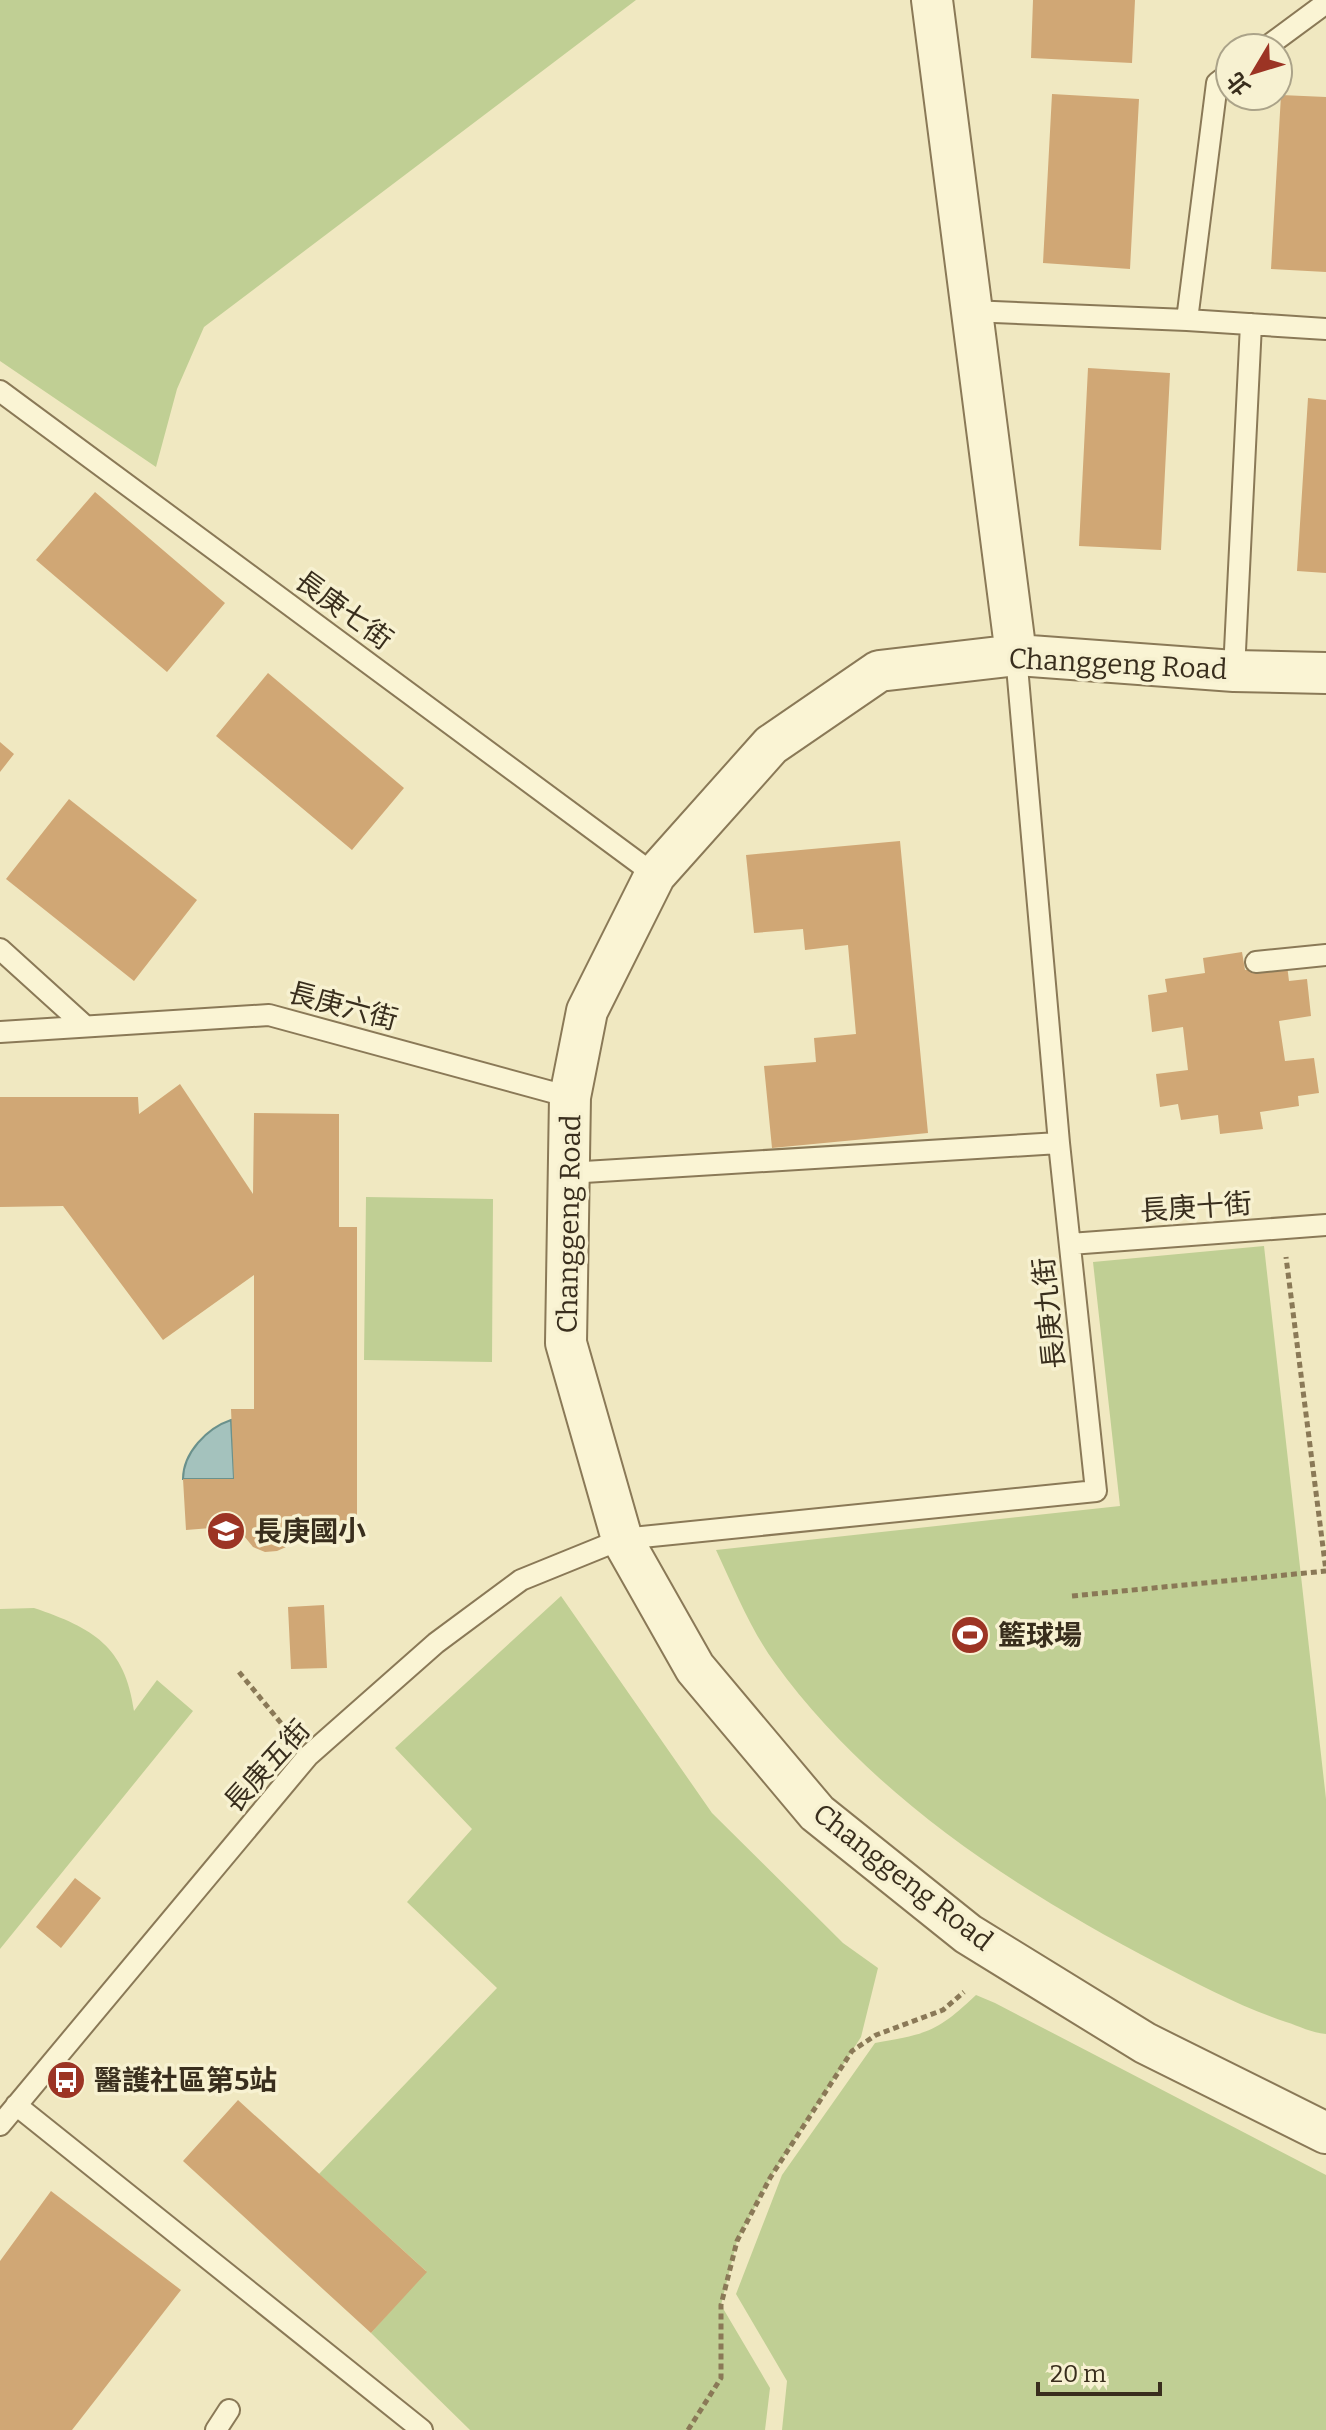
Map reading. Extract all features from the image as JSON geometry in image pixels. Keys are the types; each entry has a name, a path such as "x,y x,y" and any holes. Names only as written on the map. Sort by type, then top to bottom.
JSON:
{"street":[{"path":"932,0 1016,655"},
{"name":"Changgeng Road","path":"1326,673 1234,671 1016,655 879,671 771,745 655,875 587,1011 570,1097 566,1343 622,1539 695,1668 817,1813 968,1934 1145,2043 1326,2133"}],"lane":[{"path":"1287,32 1326,3"},
{"path":"1187,320 1214,107"},
{"path":"970,311 1326,329"},
{"path":"1234,671 1251,324"},
{"name":"長庚七街","path":"0,391 655,875"},
{"name":"長庚九街","path":"622,1539 1096,1491 1059,1143 1016,655"},
{"path":"0,949 85,1026"},
{"path":"1256,962 1326,955"},
{"name":"長庚六街","path":"0,1032 269,1015 570,1097"},
{"path":"568,1173 1059,1143"},
{"name":"長庚十街","path":"1070,1244 1326,1225"},
{"name":"長庚五街","path":"0,2125 308,1756 436,1643 521,1580 622,1539"},
{"path":"16,2105 422,2430"},
{"path":"216,2430 229,2410"}],"path":[{"path":"1072,1596 1326,1571 1283,1228"},
{"path":"239,1672 308,1756"},
{"path":"688,2430 721,2378 721,2305 737,2241 770,2178 852,2051 876,2035 943,2010 964,1992"}],"green space":[{"path":"0,0 636,0 204,327 177,389 156,467 0,361"},
{"path":"366,1197 493,1199 492,1362 364,1360"},
{"path":"1264,1246 1326,1799 1326,2034 1252,2009 1105,1935 1000,1871 901,1797 855,1756 813,1711 775,1663 743,1608 716,1550 1120,1506 1093,1262"},
{"path":"561,1596 712,1813 843,1943 878,1968 861,2037 770,2178 737,2241 721,2305 770,2388 765,2430 470,2430 371,2333 426,2271 319,2174 497,1988 407,1902 472,1829 395,1748"},
{"path":"34,1608 73,1623 103,1643 123,1670 134,1711 157,1680 193,1711 0,1949 0,1609"},
{"path":"976,1995 1326,2175 1326,2430 782,2430 787,2381 736,2294 782,2175 875,2043 930,2030"}],"water":[{"path":"231,1420 234,1479 183,1479 187,1460 198,1443 213,1429"}],"building":[{"path":"1033,0 1135,0 1132,63 1031,58"},
{"path":"1052,94 1139,99 1130,269 1043,263"},
{"path":"1294,96 1326,97 1326,272 1271,269 1280,112 1294,112"},
{"path":"1088,368 1170,373 1161,550 1079,546"},
{"path":"1308,398 1326,400 1326,573 1297,571"},
{"path":"95,492 225,603 167,672 36,560"},
{"path":"268,673 404,788 352,850 216,736"},
{"path":"0,742 14,754 0,772"},
{"path":"69,799 197,900 134,981 6,879"},
{"path":"900,841 928,1133 772,1148 764,1066 816,1062 814,1038 856,1034 848,945 805,950 803,929 754,933 746,855"},
{"path":"1242,952 1245,970 1287,965 1289,981 1307,979 1311,1016 1279,1021 1285,1061 1314,1058 1319,1093 1298,1096 1299,1106 1260,1112 1263,1129 1220,1134 1218,1115 1181,1120 1178,1104 1160,1107 1156,1074 1188,1070 1183,1027 1152,1032 1148,995 1167,992 1165,979 1205,973 1203,958"},
{"path":"180,1084 253,1194 254,1113 339,1114 339,1227 357,1227 357,1531 313,1530 300,1541 277,1551 265,1552 253,1547 236,1526 186,1530 183,1479 234,1479 231,1409 254,1409 254,1275 163,1340 63,1206 0,1207 0,1097 138,1097 139,1114"},
{"path":"324,1605 327,1668 291,1669 288,1607"},
{"path":"75,1878 101,1898 61,1948 36,1927"},
{"path":"238,2100 427,2272 371,2333 183,2161"},
{"path":"51,2191 181,2290 72,2430 0,2430 0,2261"}],"place":[{"name":"長庚國小","path":"226,1531"},
{"name":"籃球場","path":"970,1635"},
{"name":"醫護社區第5站","path":"66,2080"}]}
